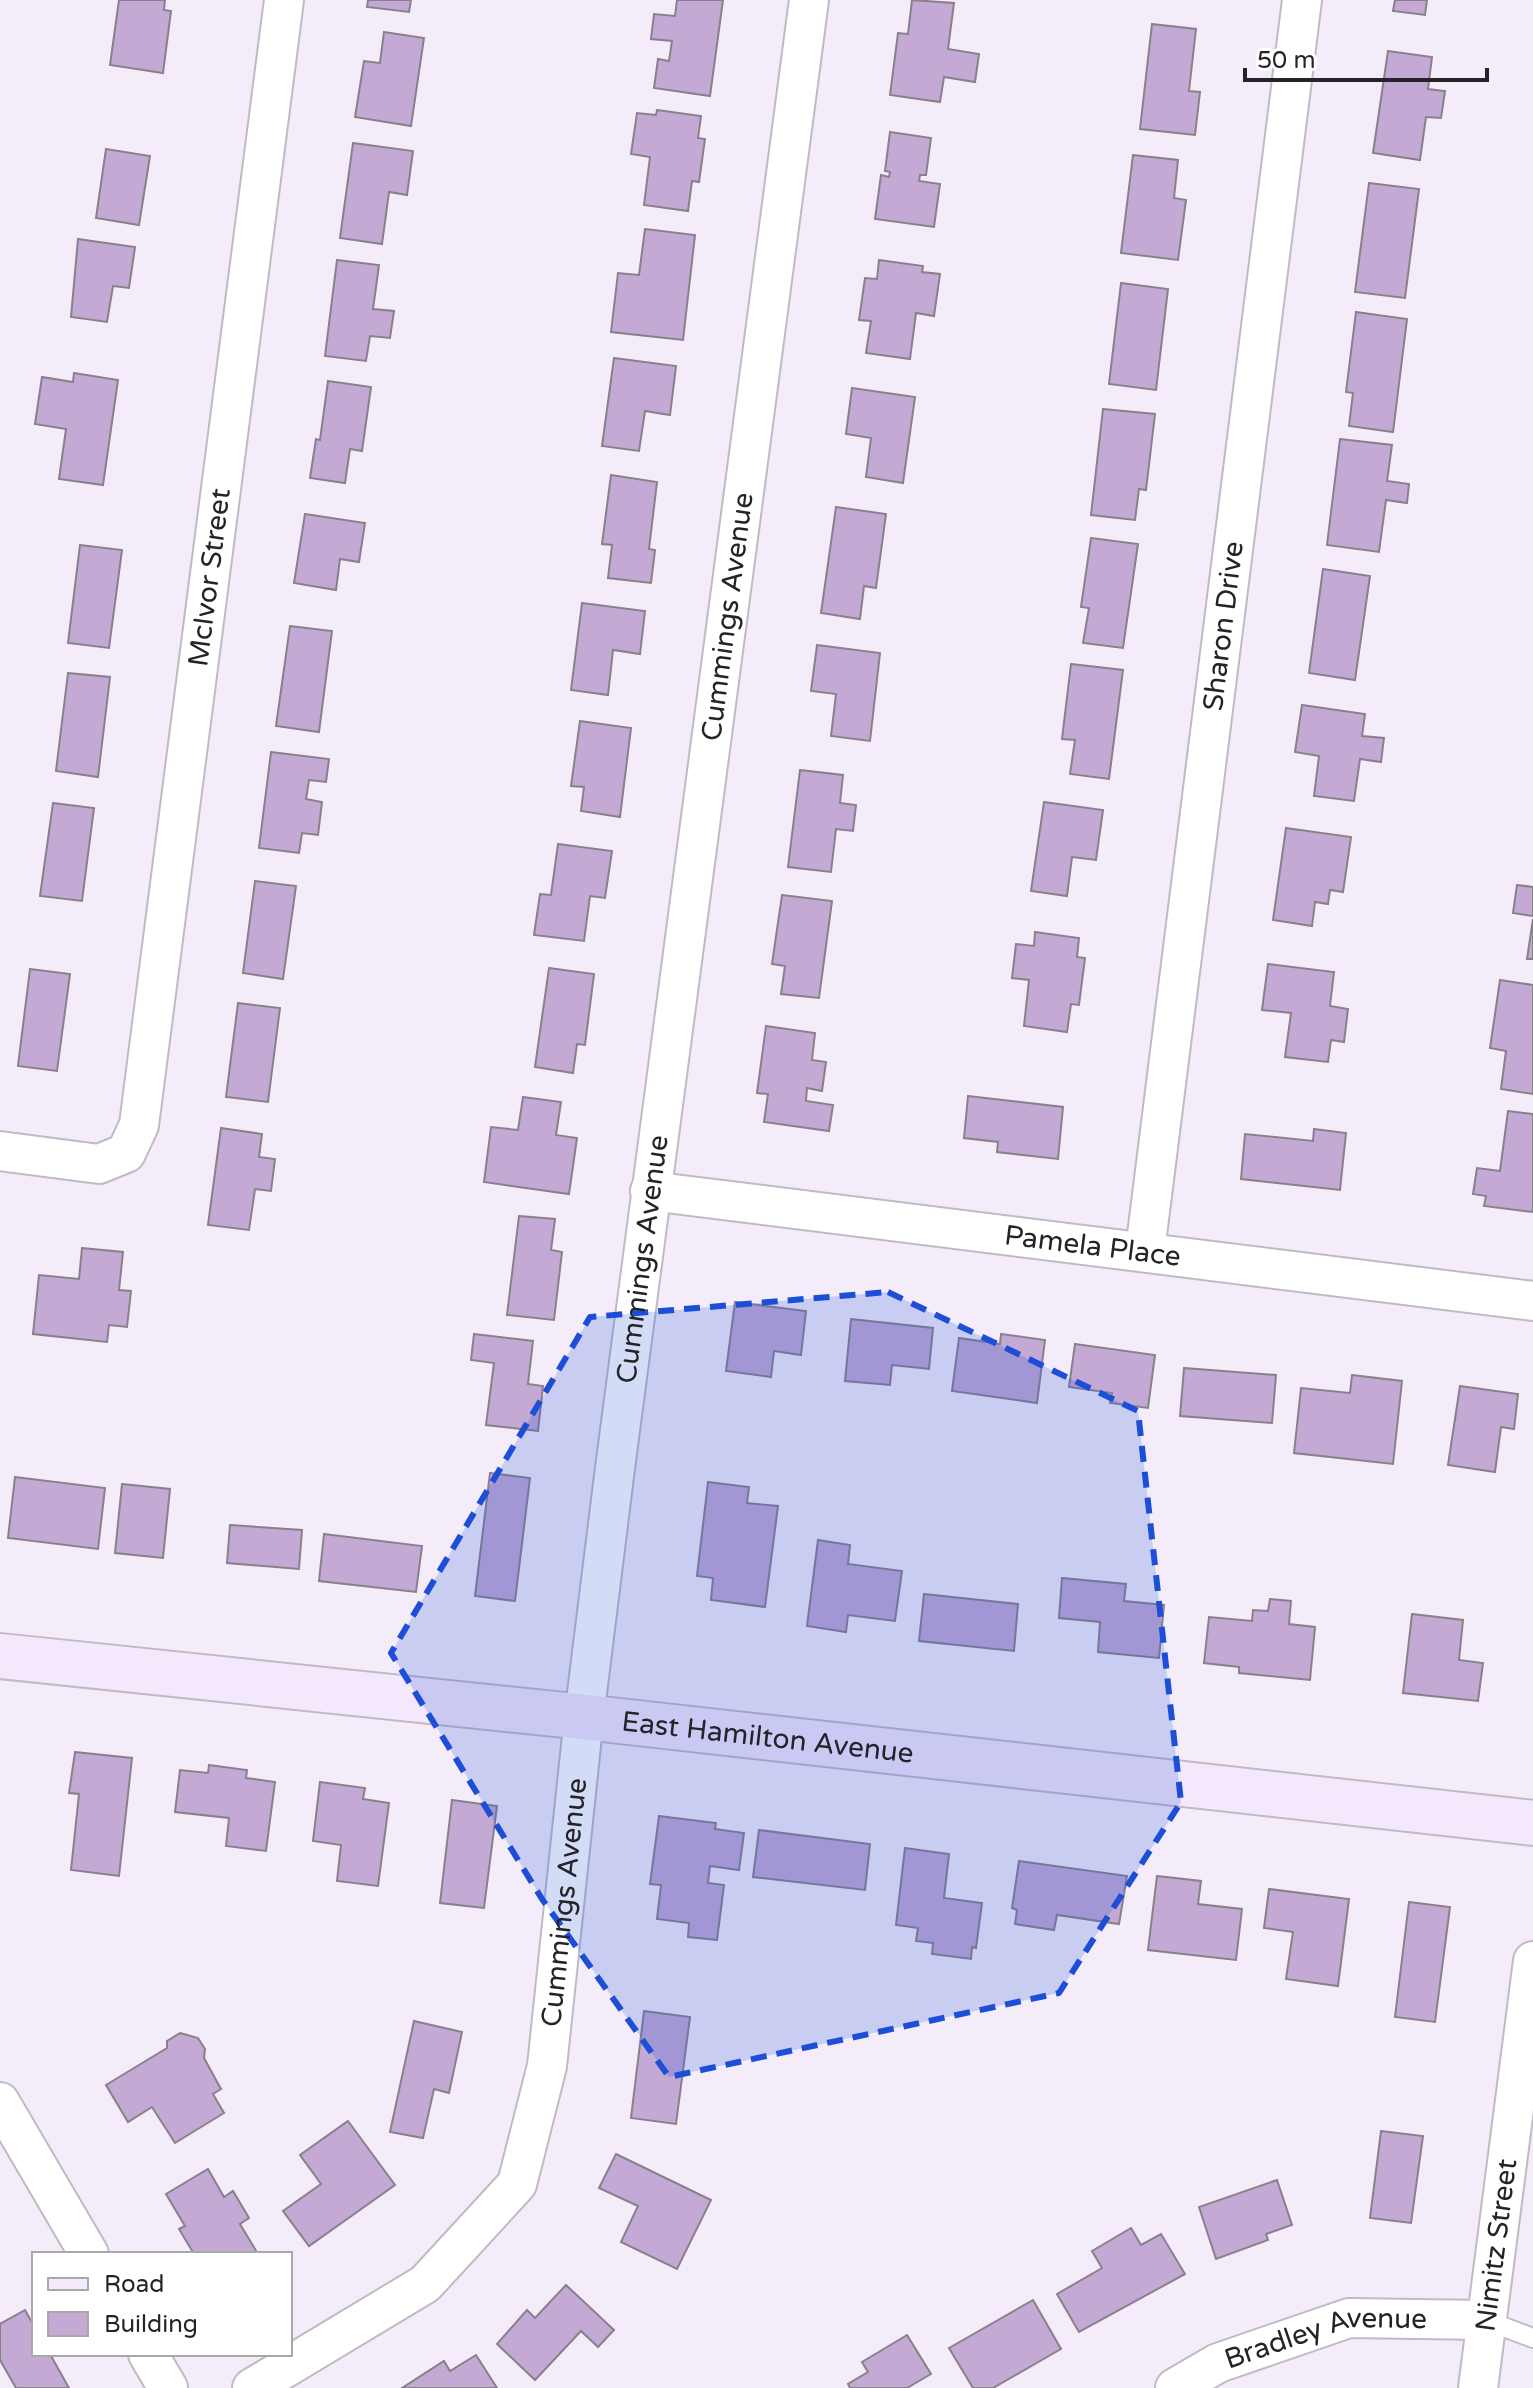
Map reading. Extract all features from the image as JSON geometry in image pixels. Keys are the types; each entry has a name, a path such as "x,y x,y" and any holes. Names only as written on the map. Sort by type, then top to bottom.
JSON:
{"street":[{"name":"McIvor Street","path":"0,1151 99,1164 126,1153 139,1125 284,0"},
{"name":"Cummings Avenue","path":"252,2388 425,2284 517,2184 547,2066 584,1717 650,1191 809,0"},
{"name":"Sharon Drive","path":"1145,1251 1302,0"},
{"name":"Pamela Place","path":"650,1191 1533,1301"},
{"name":"East Hamilton Avenue","path":"0,1656 584,1717 1533,1823"},
{"name":"Nimitz Street","path":"1478,2388 1533,1961"},
{"path":"0,2102 88,2252"},
{"name":"Bradley Avenue","path":"1175,2388 1218,2363 1349,2318 1485,2320"},
{"path":"149,2356 168,2388"}],"lane":[{"path":"1485,2320 1533,2338"}],"highlighted area":[{"path":"888,1292 1138,1411 1181,1802 1059,1993 669,2077 542,1899 391,1653 590,1317"}],"building":[{"path":"119,0 165,0 164,10 171,11 163,73 110,65"},
{"path":"368,0 411,0 409,12 367,7"},
{"path":"677,0 723,0 710,96 654,88 658,59 669,61 672,41 651,39 654,14 675,16"},
{"path":"912,0 954,3 948,49 979,54 975,82 944,77 940,102 890,95 898,33 908,34"},
{"path":"1395,0 1427,0 1425,15 1393,11"},
{"path":"1152,24 1196,29 1189,91 1200,92 1195,135 1140,129"},
{"path":"384,32 424,38 411,126 355,117 364,61 380,63"},
{"path":"1388,51 1432,57 1428,89 1445,91 1441,118 1426,117 1420,160 1373,153"},
{"path":"657,110 701,116 698,138 705,139 699,182 692,181 688,211 644,205 650,157 631,154 637,113 656,115"},
{"path":"890,132 931,138 926,175 920,175 919,181 940,184 934,227 875,219 881,175 889,177 890,172 885,171"},
{"path":"353,143 413,151 407,195 389,192 382,244 340,238"},
{"path":"106,149 150,156 139,225 96,218"},
{"path":"1133,155 1178,160 1174,198 1186,200 1178,260 1121,253"},
{"path":"1369,183 1419,189 1405,298 1355,292"},
{"path":"645,229 695,235 683,340 611,332 618,273 639,275"},
{"path":"78,239 135,247 129,288 113,286 107,322 71,317"},
{"path":"337,260 379,265 373,309 394,311 390,338 370,336 366,361 325,356"},
{"path":"879,260 923,266 922,272 940,274 934,316 916,313 910,359 866,353 871,321 859,320 865,278 877,279"},
{"path":"1121,283 1168,289 1156,390 1109,384"},
{"path":"1356,312 1407,319 1393,432 1349,426 1353,393 1346,392"},
{"path":"614,358 676,366 670,415 645,411 639,451 602,446"},
{"path":"74,373 118,380 103,485 59,479 66,429 35,424 42,377 73,382"},
{"path":"328,381 371,387 362,451 350,449 345,483 310,478 316,439 320,440"},
{"path":"852,388 915,397 903,483 866,477 871,438 846,434"},
{"path":"1103,409 1155,414 1146,490 1139,489 1135,520 1091,515"},
{"path":"1340,439 1392,445 1387,481 1409,484 1407,503 1386,500 1379,552 1327,545"},
{"path":"611,475 657,482 649,549 655,550 651,583 608,578 612,545 602,544"},
{"path":"836,507 886,514 876,588 864,586 860,619 821,613"},
{"path":"305,514 365,523 359,562 340,559 336,590 294,583"},
{"path":"1091,538 1138,544 1123,648 1083,643 1089,608 1081,607"},
{"path":"80,545 122,550 109,648 68,643"},
{"path":"1323,569 1370,576 1355,680 1309,673"},
{"path":"582,603 645,611 640,654 613,650 608,695 571,690"},
{"path":"290,626 332,631 319,732 276,726"},
{"path":"817,645 880,653 870,741 831,736 836,694 811,691"},
{"path":"1071,664 1123,670 1109,779 1070,774 1075,740 1062,739"},
{"path":"68,673 110,677 98,777 56,771"},
{"path":"1302,705 1365,714 1362,736 1384,738 1381,762 1360,759 1354,801 1314,796 1319,756 1295,752"},
{"path":"580,721 631,728 620,817 581,811 584,787 571,786"},
{"path":"271,752 329,759 326,782 309,780 306,799 322,802 318,835 302,833 299,853 259,848"},
{"path":"800,770 843,775 840,803 856,805 853,831 836,829 831,872 788,867"},
{"path":"1044,802 1103,810 1096,860 1072,857 1067,896 1031,891"},
{"path":"53,803 94,808 82,901 40,896"},
{"path":"1286,828 1351,837 1343,892 1330,890 1328,904 1315,902 1312,926 1273,920"},
{"path":"558,844 612,851 605,898 590,896 584,941 534,935 540,894 551,895"},
{"path":"255,881 296,886 283,979 243,973"},
{"path":"1517,885 1533,887 1533,916 1513,913"},
{"path":"782,895 832,901 819,998 781,994 785,966 772,964"},
{"path":"1533,919 1533,959 1527,959"},
{"path":"1035,932 1079,938 1077,957 1085,958 1079,1005 1071,1004 1067,1032 1024,1026 1029,980 1012,978 1016,944 1034,946"},
{"path":"1268,964 1334,972 1330,1006 1348,1009 1344,1042 1331,1040 1328,1062 1285,1057 1291,1013 1262,1010"},
{"path":"549,968 594,974 585,1045 577,1044 573,1073 535,1067"},
{"path":"30,969 70,974 57,1071 18,1066"},
{"path":"1500,980 1533,985 1533,1094 1501,1089 1506,1051 1490,1048"},
{"path":"238,1003 280,1008 268,1102 226,1097"},
{"path":"766,1026 815,1033 812,1060 826,1062 822,1091 807,1088 806,1101 833,1105 829,1131 764,1122 768,1094 757,1093"},
{"path":"968,1096 1063,1107 1058,1159 997,1152 998,1142 964,1138"},
{"path":"523,1097 561,1102 556,1135 577,1138 569,1194 484,1182 491,1127 518,1130"},
{"path":"1508,1111 1533,1114 1533,1212 1484,1206 1486,1196 1473,1194 1477,1168 1500,1171"},
{"path":"221,1128 262,1134 259,1157 275,1159 271,1191 255,1189 249,1230 208,1225"},
{"path":"1314,1129 1346,1133 1340,1190 1241,1179 1245,1134 1313,1141"},
{"path":"519,1216 555,1219 551,1250 562,1252 554,1320 507,1315"},
{"path":"82,1248 123,1252 119,1290 131,1291 127,1327 109,1325 107,1342 33,1334 39,1275 79,1279"},
{"path":"735,1302 806,1311 801,1355 774,1351 771,1377 726,1371"},
{"path":"851,1319 933,1328 929,1369 892,1365 890,1385 845,1381"},
{"path":"474,1334 533,1341 528,1384 543,1386 538,1431 486,1425 494,1363 471,1360"},
{"path":"1001,1334 1045,1340 1037,1403 952,1391 959,1338 1000,1344"},
{"path":"1075,1344 1155,1355 1148,1408 1110,1403 1112,1393 1069,1387"},
{"path":"1184,1368 1276,1375 1272,1423 1180,1416"},
{"path":"1352,1375 1402,1381 1393,1464 1294,1453 1301,1388 1350,1393"},
{"path":"1460,1386 1518,1394 1514,1429 1501,1427 1495,1472 1448,1465"},
{"path":"490,1473 530,1478 515,1601 475,1596"},
{"path":"15,1477 105,1488 98,1549 8,1538"},
{"path":"708,1482 749,1487 747,1503 778,1506 765,1607 711,1600 713,1578 697,1576"},
{"path":"122,1484 170,1489 163,1558 115,1553"},
{"path":"230,1525 302,1530 299,1569 227,1563"},
{"path":"324,1534 422,1546 416,1592 319,1581"},
{"path":"818,1540 850,1545 848,1564 902,1571 895,1621 848,1615 846,1632 807,1626"},
{"path":"1062,1578 1126,1584 1124,1601 1164,1605 1159,1658 1098,1652 1100,1622 1059,1618"},
{"path":"924,1594 1018,1604 1014,1651 919,1641"},
{"path":"1270,1599 1291,1601 1289,1624 1315,1627 1310,1680 1239,1673 1239,1667 1204,1663 1209,1617 1252,1621 1253,1610 1268,1611"},
{"path":"1412,1614 1463,1620 1459,1660 1483,1663 1478,1701 1403,1693"},
{"path":"75,1752 132,1758 119,1876 71,1870 79,1794 69,1793"},
{"path":"209,1765 247,1770 246,1778 275,1782 266,1851 226,1846 229,1818 175,1812 180,1770 208,1773"},
{"path":"320,1782 365,1788 363,1799 389,1803 378,1886 337,1881 341,1845 313,1841"},
{"path":"452,1800 497,1806 484,1908 440,1903"},
{"path":"659,1816 716,1823 715,1829 744,1833 739,1870 710,1866 708,1883 724,1885 717,1940 688,1937 689,1923 657,1919 661,1885 650,1884"},
{"path":"759,1830 870,1844 865,1890 753,1877"},
{"path":"905,1848 949,1854 944,1898 982,1903 976,1948 972,1947 971,1959 932,1954 933,1943 916,1941 918,1928 896,1925"},
{"path":"1019,1861 1127,1876 1119,1924 1057,1915 1054,1930 1015,1924 1017,1910 1012,1908"},
{"path":"1157,1876 1201,1881 1198,1904 1242,1909 1236,1960 1148,1950"},
{"path":"1269,1889 1349,1899 1338,1986 1286,1979 1293,1932 1264,1928"},
{"path":"1409,1902 1450,1907 1435,2022 1395,2017"},
{"path":"644,2011 690,2017 676,2124 631,2118"},
{"path":"414,2021 462,2032 449,2093 434,2089 423,2138 390,2132"},
{"path":"180,2033 198,2038 205,2049 204,2058 221,2089 213,2094 224,2113 175,2143 152,2107 128,2122 106,2085 167,2048 167,2041"},
{"path":"348,2121 395,2185 309,2246 283,2211 321,2184 300,2155"},
{"path":"1381,2131 1423,2136 1411,2223 1370,2218"},
{"path":"616,2154 711,2200 677,2269 621,2242 638,2206 599,2188"},
{"path":"208,2169 224,2197 233,2191 249,2218 240,2224 257,2252 193,2252 179,2229 185,2226 166,2194"},
{"path":"1277,2180 1292,2225 1266,2234 1268,2240 1216,2259 1199,2207"},
{"path":"1131,2228 1141,2245 1161,2234 1185,2274 1079,2332 1057,2294 1102,2268 1092,2251"},
{"path":"566,2285 614,2330 598,2347 581,2331 535,2380 497,2344 527,2310 535,2318"},
{"path":"1033,2300 1061,2349 993,2388 973,2388 949,2348"},
{"path":"25,2310 32,2322 32,2356 51,2356 69,2388 16,2388 0,2360 0,2324"},
{"path":"907,2335 931,2374 907,2388 850,2388 848,2384 868,2372 862,2362"},
{"path":"476,2355 497,2388 402,2388 444,2361 450,2371"}]}
